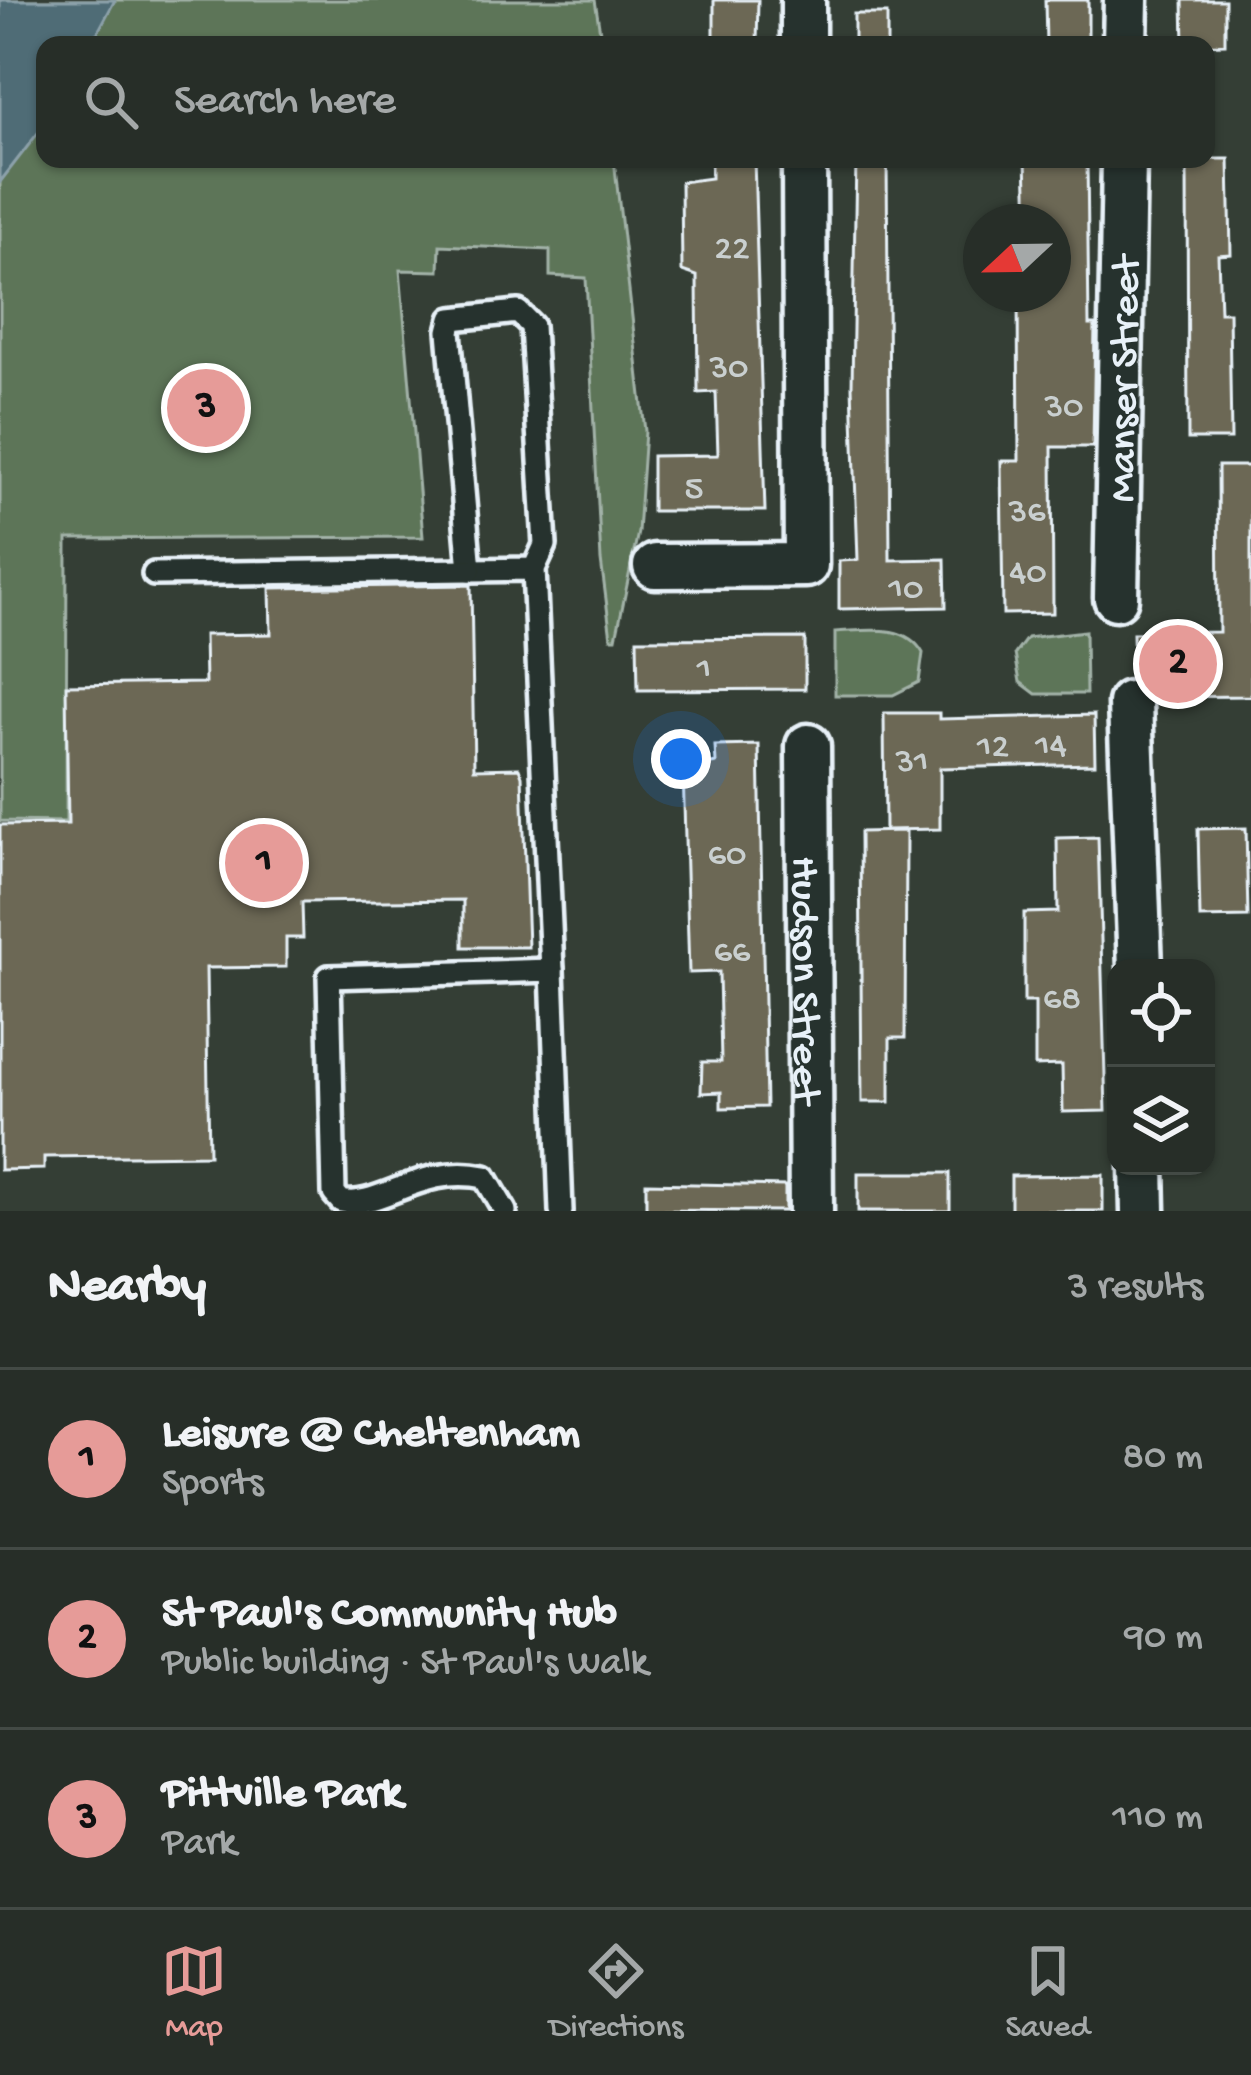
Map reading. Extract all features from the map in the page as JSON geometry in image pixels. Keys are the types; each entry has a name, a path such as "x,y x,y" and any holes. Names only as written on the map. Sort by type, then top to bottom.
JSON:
{"street":[{"path":"803,0 803,36"},
{"path":"1125,36 1126,0"},
{"path":"655,566 806,565 804,168"},
{"name":"Manser Street","path":"1116,598 1124,168"},
{"path":"1130,704 1139,834 1140,959"},
{"name":"Hudson Street","path":"808,746 811,1211"},
{"path":"1142,1175 1143,1211"}],"lane":[{"path":"470,570 449,331 452,320 462,314 518,312 532,326 545,544 534,569 561,1211"},
{"path":"154,574 534,569"},
{"path":"505,1211 484,1178 466,1173 418,1178 359,1203 341,1201 334,1193 329,977 552,970"}],"green space":[{"path":"0,0 595,0 601,36 36,36 36,168 615,168 645,431 638,532 616,638 611,638 601,560 586,278 550,276 550,250 440,245 439,271 400,270 423,537 67,539 66,822 0,821"},
{"path":"884,630 906,636 923,653 919,682 893,695 835,695 835,632"},
{"path":"1085,631 1086,694 1036,694 1020,682 1015,654 1027,638"}],"water":[{"path":"0,0 115,0 96,36 36,36 36,136 0,182"}],"building":[{"path":"714,0 758,0 757,36 714,36"},
{"path":"1045,0 1088,0 1088,36 1046,36"},
{"path":"1183,0 1225,0 1225,44 1215,44 1215,36 1184,36"},
{"path":"854,14 887,14 887,36 854,36"},
{"path":"1215,159 1229,159 1231,254 1218,255 1220,312 1229,312 1231,439 1188,439 1187,168 1215,168"},
{"path":"711,168 754,168 765,511 652,511 652,456 718,455 716,392 698,393 697,276 682,271 681,182 711,178"},
{"path":"856,168 887,168 890,560 945,559 946,607 839,609 839,561 858,560 852,386"},
{"path":"1026,168 1087,168 1089,325 1095,325 1093,447 1052,447 1053,613 1003,614 1001,461 1019,461 1018,312 1071,312 1071,204 1027,204"},
{"path":"1218,466 1251,466 1251,696 1154,697 1134,679 1133,633 1219,632"},
{"path":"471,585 474,769 519,768 522,776 528,947 463,947 463,900 302,902 303,938 286,938 286,967 206,968 209,1155 44,1157 44,1169 0,1170 0,825 68,824 66,685 205,683 204,635 271,634 270,588"},
{"path":"805,638 805,689 638,690 637,639"},
{"path":"884,713 939,713 939,719 1094,715 1095,764 940,768 940,829 885,830"},
{"path":"759,745 766,1107 721,1108 721,1092 701,1093 702,1062 721,1062 719,972 689,973 683,770 716,763 715,746"},
{"path":"1246,828 1248,917 1200,918 1198,829"},
{"path":"906,831 905,1038 890,1038 890,1102 862,1102 860,832"},
{"path":"1098,837 1106,1111 1063,1112 1062,1065 1035,1066 1035,1002 1024,1002 1024,913 1058,912 1057,838"},
{"path":"858,1173 950,1173 950,1211 858,1211"},
{"path":"1103,1175 1103,1211 1011,1211 1011,1176"},
{"path":"646,1183 785,1186 785,1211 646,1210"}],"place":[{"name":"Pittville Park","path":"206,408"},
{"name":"St Paul's Community Hub","path":"1178,664"},
{"name":"Leisure @ Cheltenham","path":"264,863"}]}
